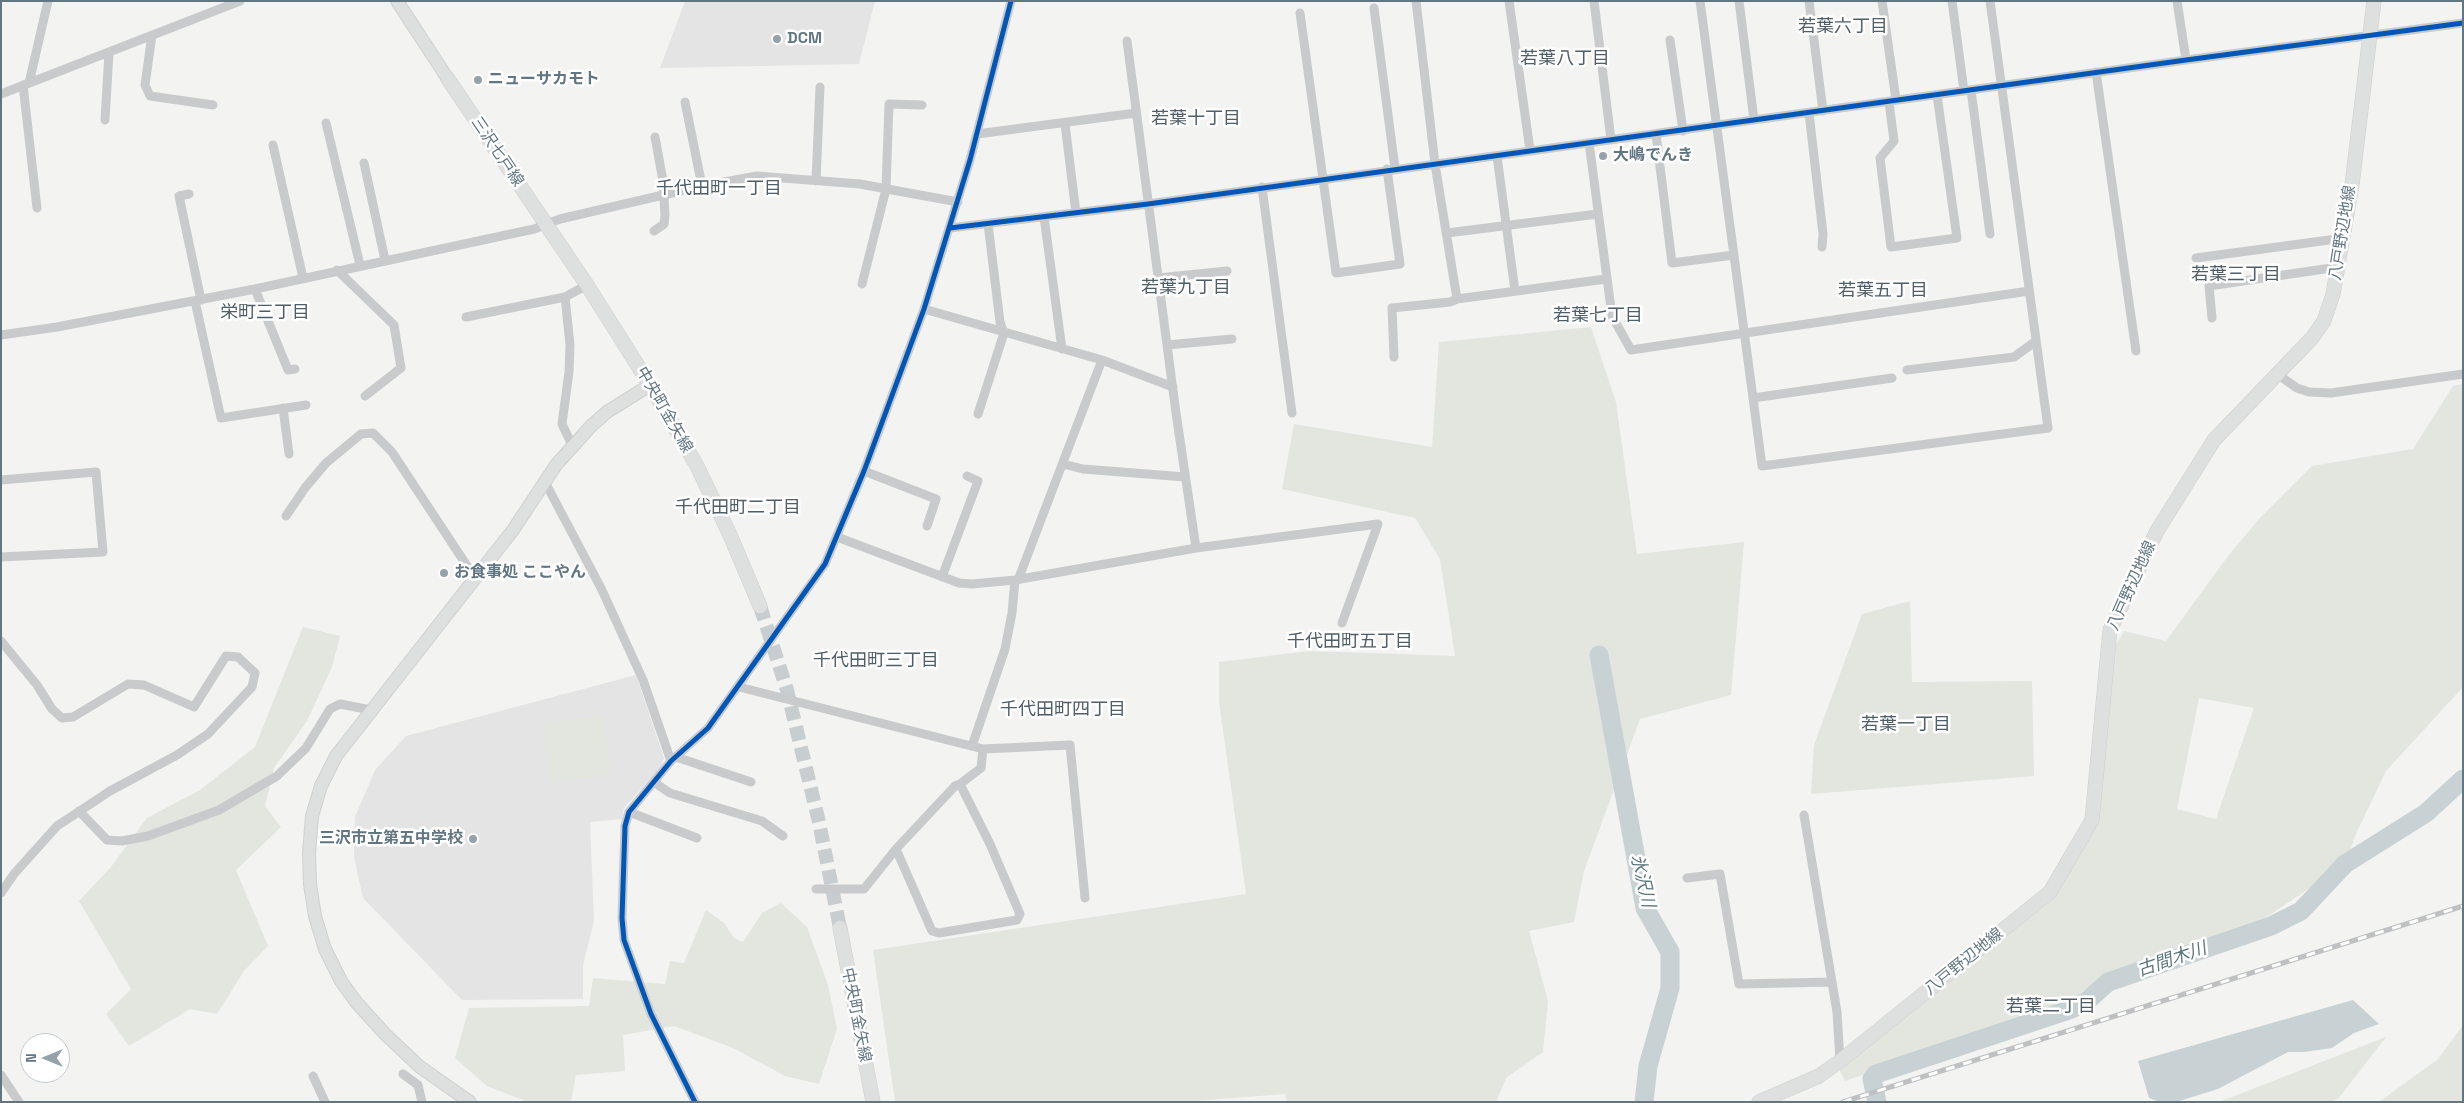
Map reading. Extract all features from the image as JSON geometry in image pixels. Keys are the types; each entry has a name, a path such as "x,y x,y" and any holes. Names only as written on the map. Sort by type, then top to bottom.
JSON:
{"main road":[{"name":"八戸野辺地線","path":"1759,1102 1818,1076 1840,1061 2050,892 2092,820 2110,630 2157,531 2214,440 2312,338 2324,321 2333,294 2344,238 2374,1"},
{"name":"三沢七戸線","path":"448,79 547,225"},
{"name":"中央町金矢線","path":"547,225 650,385 697,466 730,535 760,606"},
{"name":"中央町金矢線","path":"840,928 873,1102"}],"street":[{"path":"37,208 26,84 48,1"},
{"path":"1,94 240,1"},
{"path":"397,1 448,79"},
{"path":"695,1102 651,1014 624,940 622,918 625,826 629,812 673,759 708,728 810,587 837,537 864,471 924,309 958,202 1011,1"},
{"path":"1416,1 1435,164 1457,299"},
{"path":"1509,1 1530,150"},
{"path":"1594,1 1610,140"},
{"path":"1700,1 1762,466 2048,428 1990,1"},
{"path":"1739,1 1754,120"},
{"path":"1809,1 1823,111"},
{"path":"1882,1 1894,141 1880,158 1891,246 1957,238 1937,95"},
{"path":"1952,1 1990,234"},
{"path":"2177,1 2186,60"},
{"path":"1300,13 1336,273 1400,264 1374,8"},
{"path":"950,228 1148,204 1391,169 1589,144 2002,85 2463,23"},
{"path":"152,35 145,85 150,96 213,105"},
{"path":"1670,40 1683,131"},
{"path":"1127,41 1196,548"},
{"path":"105,120 109,52"},
{"path":"2096,72 2136,351"},
{"path":"816,181 820,87"},
{"path":"685,102 702,186"},
{"path":"862,284 886,189 889,104 922,105"},
{"path":"977,134 1136,114"},
{"path":"1809,114 1823,234 1822,247"},
{"path":"326,124 360,266"},
{"path":"1065,124 1076,213"},
{"path":"1656,134 1672,263 1734,255"},
{"path":"654,231 664,224 663,181 655,137"},
{"path":"1589,144 1612,316 1631,350 2029,291"},
{"path":"273,145 303,278"},
{"path":"1497,156 1515,291"},
{"path":"364,163 385,260"},
{"path":"1,334 56,327 198,301 547,225 560,219 702,186 757,176 860,184 958,202"},
{"path":"1262,187 1292,413"},
{"path":"189,194 179,196 221,418 306,405"},
{"path":"1447,233 1598,214"},
{"path":"1044,217 1062,349"},
{"path":"978,414 1004,333 1000,322 988,224"},
{"path":"2196,258 2344,238"},
{"path":"2212,318 2209,286 2338,267"},
{"path":"337,270 394,325 401,368 365,396"},
{"path":"1158,278 1227,271"},
{"path":"1394,357 1392,308 1450,302 1457,299 1606,279"},
{"path":"466,317 565,297 587,285"},
{"path":"255,289 288,370 296,369"},
{"path":"565,297 570,345 569,372 562,424 572,445"},
{"path":"924,309 1102,360 1173,387"},
{"path":"1167,346 1232,339"},
{"path":"1907,370 2014,358 2036,341"},
{"path":"972,746 1005,649 1016,580 1063,464 1102,360"},
{"path":"2277,374 2297,388 2309,392 2331,392 2463,374"},
{"path":"1753,398 1892,378"},
{"path":"470,1102 420,1067 385,1034 356,1002 337,973 325,949 315,916 310,860 312,816 321,786 336,756 513,530 572,445 607,412 650,385"},
{"path":"282,408 289,454"},
{"path":"286,516 326,463 361,434 373,433 392,452 475,578"},
{"path":"1063,464 1083,469 1185,477"},
{"path":"864,471 936,499 927,526"},
{"path":"1,480 96,472 103,552 1,557"},
{"path":"942,577 978,480 967,476"},
{"path":"545,482 601,588 644,680 673,759"},
{"path":"837,537 959,583 972,584 1016,580 1196,548 1378,524 1342,624"},
{"path":"1,641 37,685 52,709 62,718 73,717 128,684 144,685 194,707 226,656 238,657 255,673 252,687 208,734 177,755 110,791 57,826 14,874 1,893"},
{"path":"739,687 983,749 1070,745 1085,898"},
{"path":"79,811 107,840 122,841 148,836 219,810 277,776 306,748 330,709 340,704 371,710"},
{"path":"816,889 864,889 896,849 955,786 981,768 983,749"},
{"path":"673,759 751,782"},
{"path":"654,780 670,793 762,821 783,836"},
{"path":"896,849 932,931 939,933 1017,920 1020,914 990,844 960,784"},
{"path":"629,812 697,838"},
{"path":"1804,815 1837,1012 1840,1061"},
{"path":"1687,878 1720,874 1739,984 1832,982"},
{"path":"403,1074 418,1085 422,1102"},
{"path":"1,1075 19,1102"},
{"path":"314,1076 325,1102"}],"shaded area":[{"name":"DCM","path":"685,1 875,1 859,64 660,68"},
{"path":"1591,327 1616,402 1637,554 1744,542 1731,695 1640,719 1584,871 1574,922 1529,931 1548,1001 1543,1052 1506,1078 1496,1102 1287,1102 1285,1094 1182,1102 895,1102 873,950 1246,894 1219,702 1219,662 1309,651 1455,656 1440,559 1415,518 1282,489 1294,424 1432,447 1439,342"},
{"path":"2463,384 2463,687 2386,771 2355,836 2346,864 2229,942 2136,983 1845,1081 1839,1069 2054,898 2098,821 2110,655 2124,631 2166,641 2228,556 2259,519 2312,466 2413,449 2453,386","holes":["2199,698 2254,708 2216,819 2177,809"]},
{"path":"1910,601 1912,682 2032,681 2034,776 1811,794 1814,745 1862,614"},
{"path":"303,627 340,636 332,667 307,721 274,768 265,806 281,827 236,870 268,946 244,971 217,1014 190,1009 129,1046 106,1014 131,989 79,901 110,868 147,818 200,790 255,747"},
{"name":"三沢市立第五中学校","path":"636,675 664,758 659,770 624,808 622,819 590,822 594,921 583,965 583,999 462,1000 363,898 354,857 355,817 375,770 406,736"},
{"path":"603,716 611,774 550,783 542,724"},
{"path":"781,903 807,927 828,985 837,1029 819,1084 785,1076 733,1048 674,1026 623,1035 625,1071 576,1075 571,1102 528,1102 487,1086 455,1058 469,1008 589,1006 593,978 665,984 670,961 684,963 706,910 724,923 734,938 743,942 762,913"},
{"path":"2353,1000 2379,1024 2354,1033 2332,1048 2288,1052 2218,1089 2176,1102 2160,1102 2149,1098 2138,1061"},
{"path":"2463,1025 2463,1102 2379,1102 2438,1059"},
{"path":"2386,1037 2338,1099 2330,1102 2219,1102"}],"waterway":[{"name":"氷沢川","path":"1599,655 1645,908 1670,952 1670,988 1648,1066 1644,1102"},
{"name":"古間木川","path":"1877,1102 1872,1079 1876,1074 2069,1010 2085,1003 2108,982 2271,926 2301,911 2345,864 2426,813 2463,779"}],"tunnel":[{"path":"760,606 787,690 819,822 840,928"}],"railway":[{"path":"1843,1102 2463,906"}],"cycle path":[{"path":"695,1102 651,1014 624,940 622,918 625,826 629,812 671,761 708,728 825,564 864,471 924,309 970,160 1011,1"},
{"path":"950,228 1148,204 2463,23"}],"place":[{"name":"DCM","path":"777,39"},
{"name":"ニューサカモト","path":"478,80"},
{"name":"大嶋でんき","path":"1603,156"},
{"name":"お食事処 ここやん","path":"444,573"},
{"name":"三沢市立第五中学校","path":"473,839"}],"district":[{"name":"若葉六丁目","path":"1843,27"},
{"name":"若葉八丁目","path":"1565,59"},
{"name":"若葉十丁目","path":"1196,119"},
{"name":"千代田町一丁目","path":"719,189"},
{"name":"若葉三丁目","path":"2236,275"},
{"name":"若葉九丁目","path":"1186,288"},
{"name":"若葉五丁目","path":"1883,291"},
{"name":"栄町三丁目","path":"265,313"},
{"name":"若葉七丁目","path":"1598,316"},
{"name":"千代田町二丁目","path":"738,508"},
{"name":"千代田町五丁目","path":"1350,642"},
{"name":"千代田町三丁目","path":"876,661"},
{"name":"千代田町四丁目","path":"1063,710"},
{"name":"若葉一丁目","path":"1906,725"},
{"name":"若葉二丁目","path":"2051,1007"}]}
